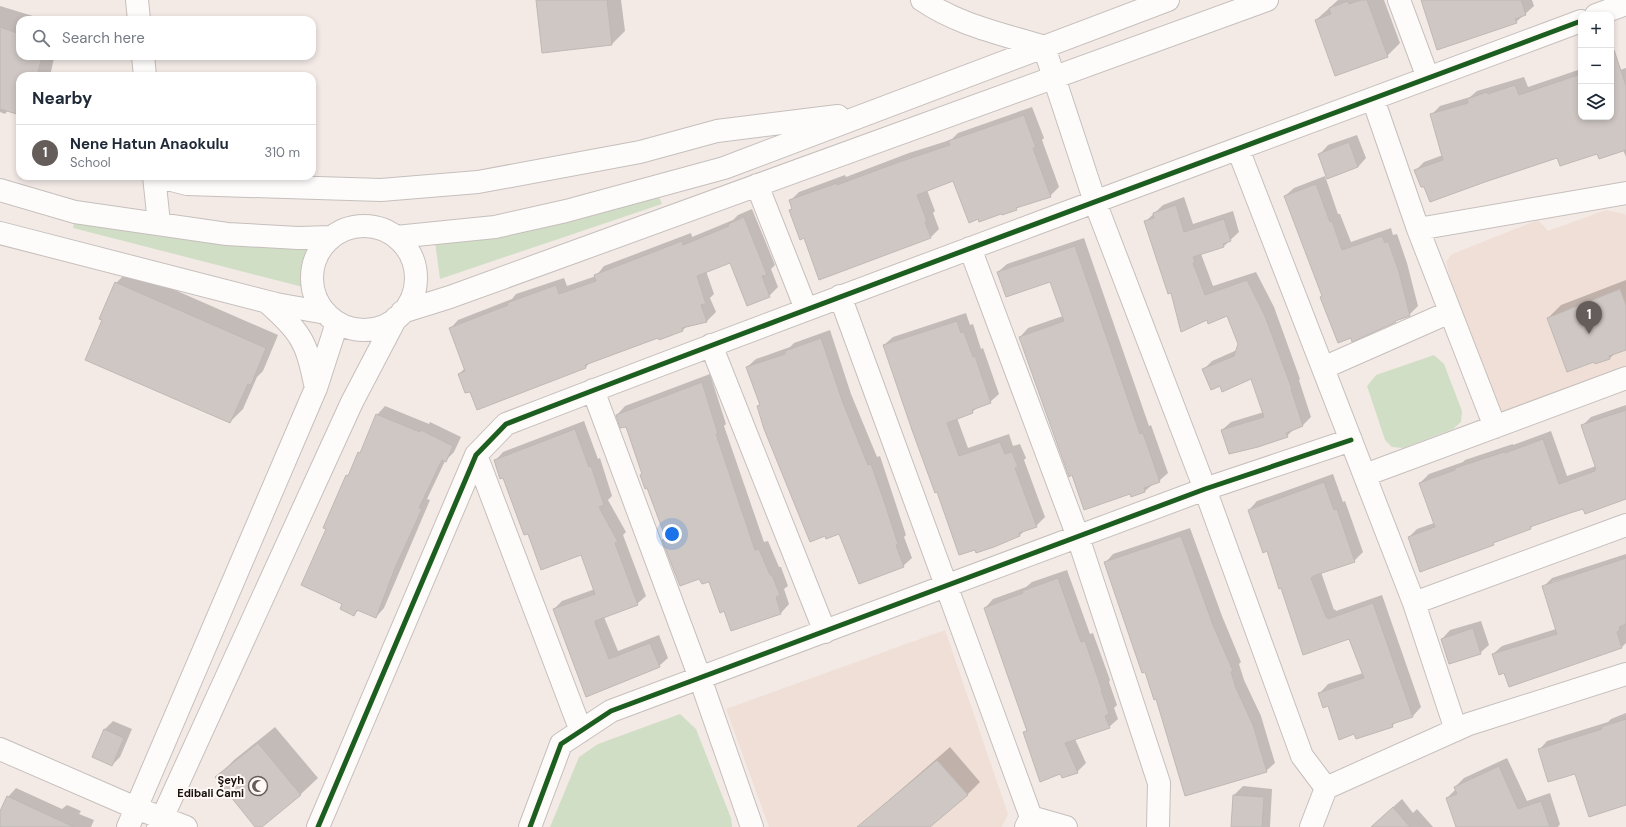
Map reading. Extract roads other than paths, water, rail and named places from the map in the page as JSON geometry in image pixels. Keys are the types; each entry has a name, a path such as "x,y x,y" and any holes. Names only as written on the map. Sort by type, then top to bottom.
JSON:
{"street":[{"path":"137,0 139,16"},
{"path":"922,0 938,11 971,24 1044,47"},
{"path":"396,237 495,226 566,211 724,168 1168,0"},
{"path":"0,233 332,318 352,328 367,329 382,326 399,315 450,296 1266,0"},
{"path":"1399,0 1428,78"},
{"path":"1604,12 1626,4"},
{"path":"318,827 476,455 506,424 806,308 1578,22"},
{"path":"1044,47 1095,202 1205,489 1302,756 1326,788"},
{"path":"143,60 145,72"},
{"path":"1373,99 1418,229 1495,426"},
{"path":"171,180 187,184 381,190 448,184 493,179 640,152 717,131 873,112"},
{"path":"1238,149 1414,603 1456,730"},
{"path":"155,180 159,224"},
{"path":"757,185 806,308"},
{"path":"0,190 75,212 227,234 298,238 332,237"},
{"path":"1418,229 1626,193"},
{"path":"160,822 352,402 399,315 406,307 413,293 416,278 413,262 406,248 396,237 382,229 367,226 351,228 337,233 325,243 316,256 312,271 312,286 317,300 332,318"},
{"path":"970,248 1078,537 1159,783 1158,827"},
{"path":"840,296 946,586 1028,822 1066,827"},
{"path":"267,302 285,319 300,337 310,363 316,388"},
{"path":"1324,368 1450,312"},
{"path":"132,817 316,388 332,318"},
{"path":"711,345 824,632"},
{"path":"1365,475 1626,378"},
{"path":"593,390 700,678 752,827"},
{"path":"530,827 561,744 611,711 1205,489 1351,440"},
{"path":"476,455 581,731"},
{"path":"1414,603 1626,525"},
{"path":"1311,827 1326,788 1469,724 1626,674"},
{"path":"0,749 132,817 186,827"}],"place":[{"name":"Nene Hatun Anaokulu","path":"1589,334"},
{"name":"Şeyh Edibali Cami","path":"258,786"}]}
